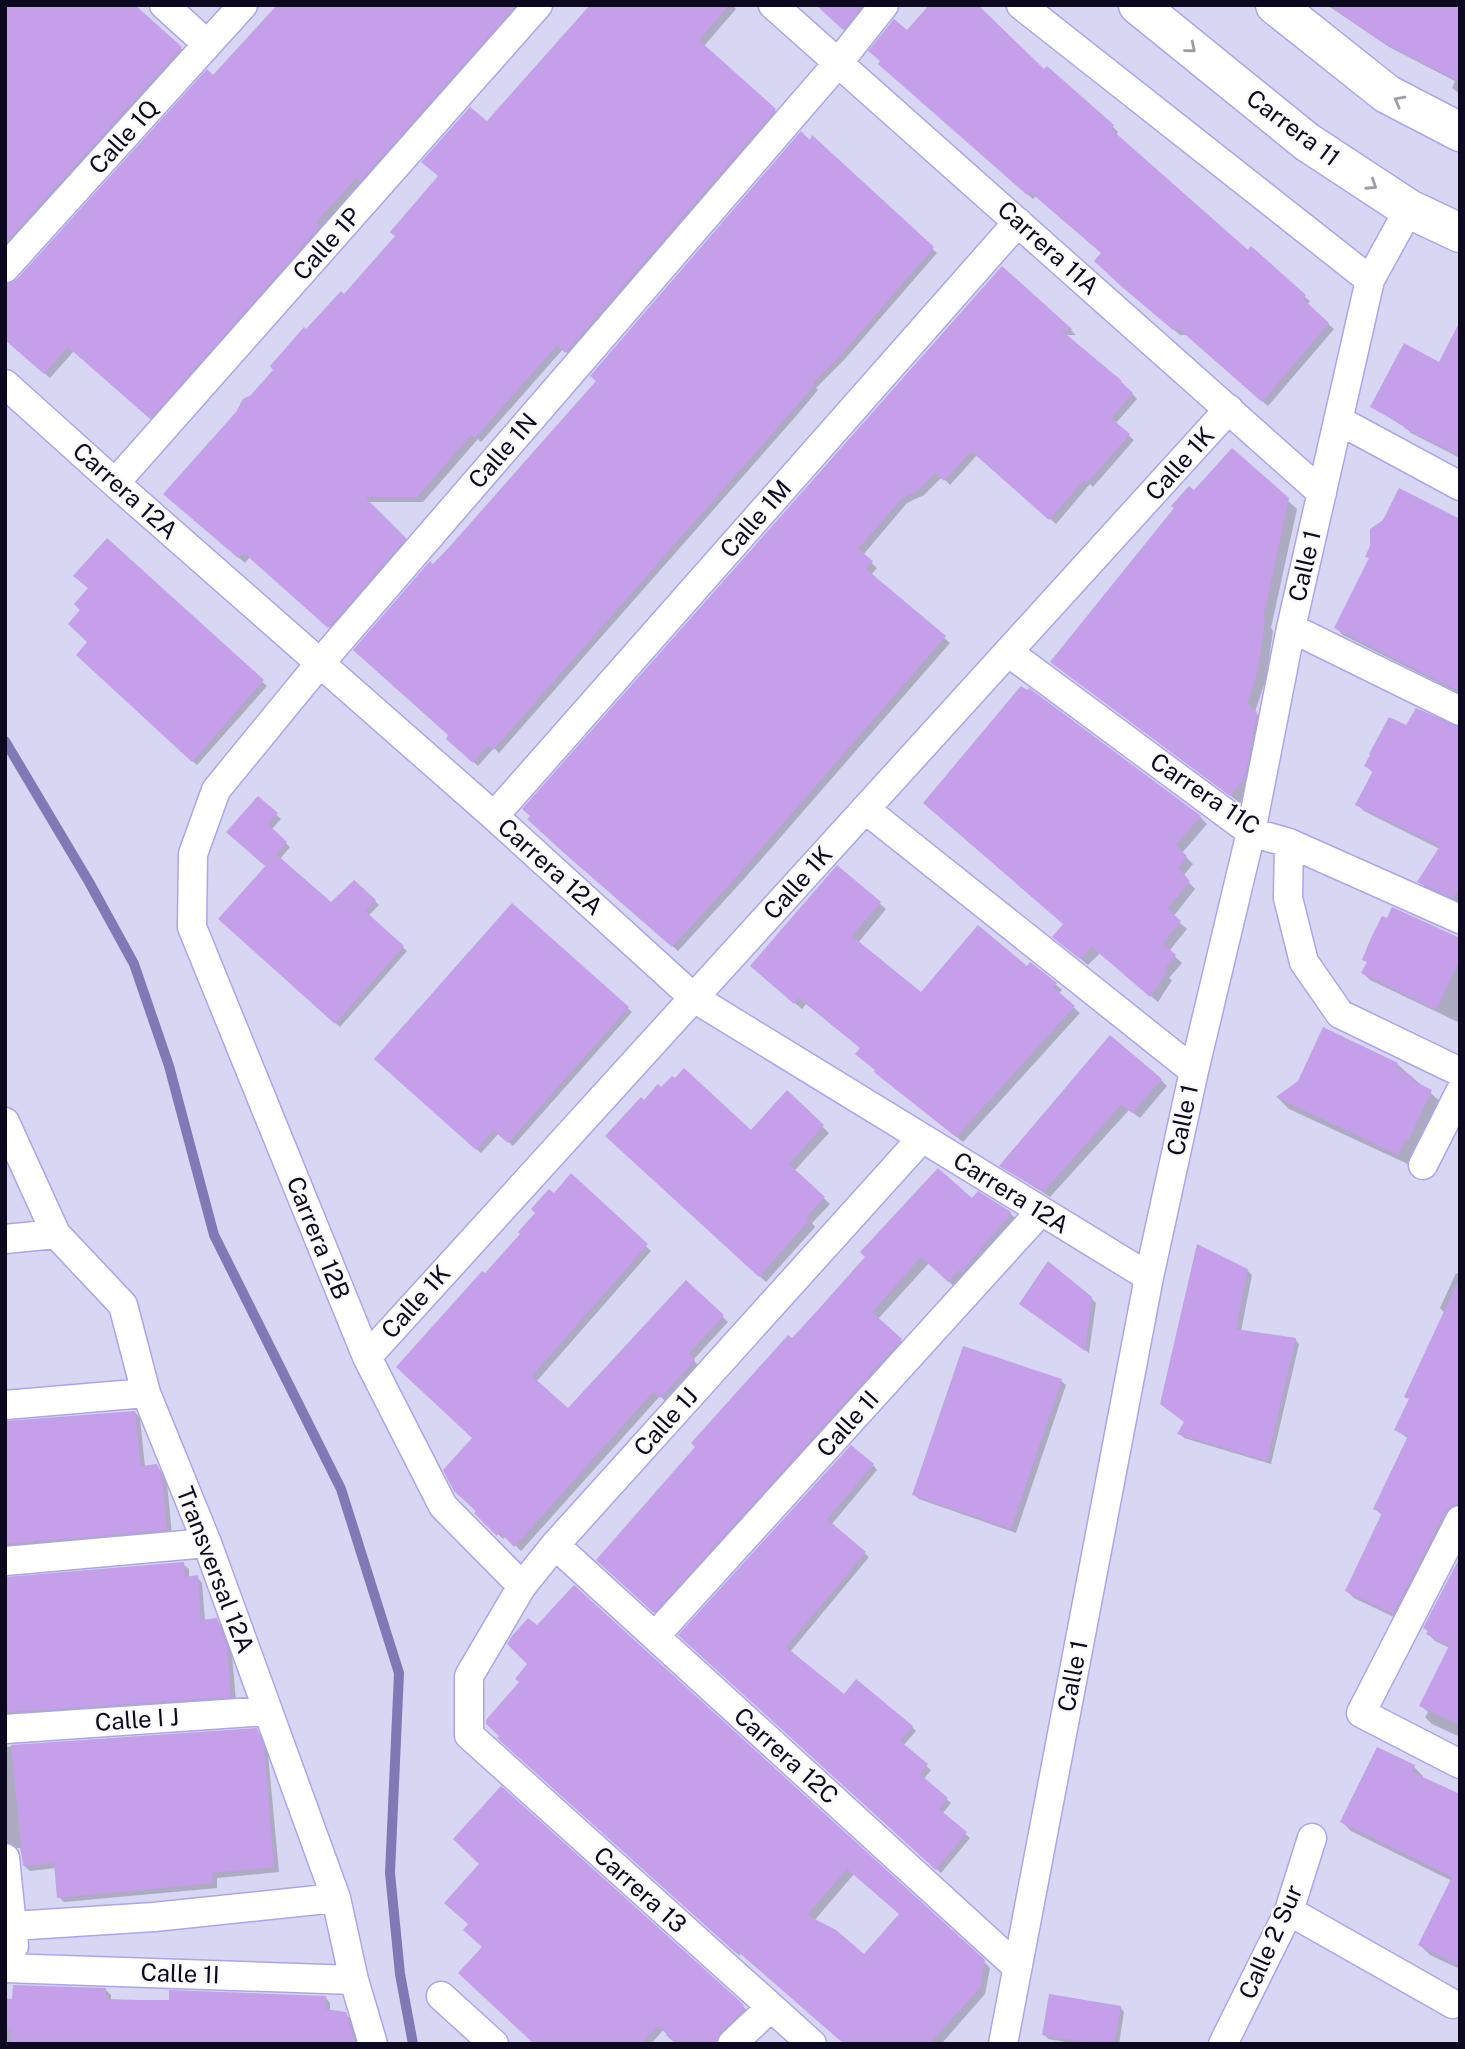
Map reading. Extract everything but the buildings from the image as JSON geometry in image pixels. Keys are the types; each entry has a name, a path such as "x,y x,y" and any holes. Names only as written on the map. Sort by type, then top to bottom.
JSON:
{"main road":[{"name":"Carrera 11","path":"1138,5 1307,142 1409,209 1460,233"},
{"path":"1275,5 1387,94 1460,132"}],"street":[{"path":"164,5 208,44"},
{"name":"Calle 1Q","path":"5,268 243,5"},
{"name":"Calle 1P","path":"115,483 538,5"},
{"name":"Carrera 11A","path":"773,5 1322,493"},
{"name":"Calle 1N","path":"193,854 216,790 320,663 838,62 884,5"},
{"path":"1021,5 1370,280"},
{"name":"Calle 1","path":"1003,2044 1149,1277 1194,1071 1251,832 1338,420 1370,280 1409,209"},
{"name":"Calle 1M","path":"494,816 1018,222"},
{"name":"Carrera 12A","path":"5,384 494,816 694,998 1149,1277"},
{"name":"Calle 1K","path":"367,1357 1229,410"},
{"path":"1338,420 1460,486"},
{"path":"1292,628 1460,711"},
{"name":"Carrera 11C","path":"1008,652 1251,832 1289,843 1460,919"},
{"path":"865,810 1194,1071"},
{"path":"1289,843 1288,898 1304,962 1340,1014 1460,1072"},
{"name":"Carrera 12B","path":"193,854 192,927 367,1357 443,1506 522,1586"},
{"path":"1423,1165 1460,1092"},
{"name":"Transversal 12A","path":"5,1122 57,1234 123,1305 146,1393 207,1543 337,1898 354,1980 373,2044"},
{"name":"Calle 1J","path":"469,1735 470,1676 522,1586 555,1545 922,1138"},
{"name":"Calle 1I","path":"655,1636 1041,1211"},
{"path":"5,1239 57,1234"},
{"path":"5,1405 146,1393"},
{"path":"1460,1520 1361,1713 1460,1765"},
{"path":"5,1561 207,1543"},
{"name":"Carrera 12C","path":"555,1545 1017,1967"},
{"name":"Calle I J","path":"5,1729 268,1711"},
{"name":"Carrera 13","path":"469,1735 812,2044"},
{"name":"Calle 2 Sur","path":"1223,2044 1289,1911 1312,1838"},
{"path":"5,1858 12,1926 10,1968"},
{"path":"12,1926 154,1917 337,1898"},
{"path":"1289,1911 1453,2004"},
{"name":"Calle 1I","path":"10,1968 354,1980"},
{"path":"441,1996 494,2044"},
{"path":"733,2044 771,2007"}],"waterway":[{"path":"5,741 89,882 134,964 169,1066 214,1235 341,1489 399,1673 390,1873 400,1974 413,2044"}]}
